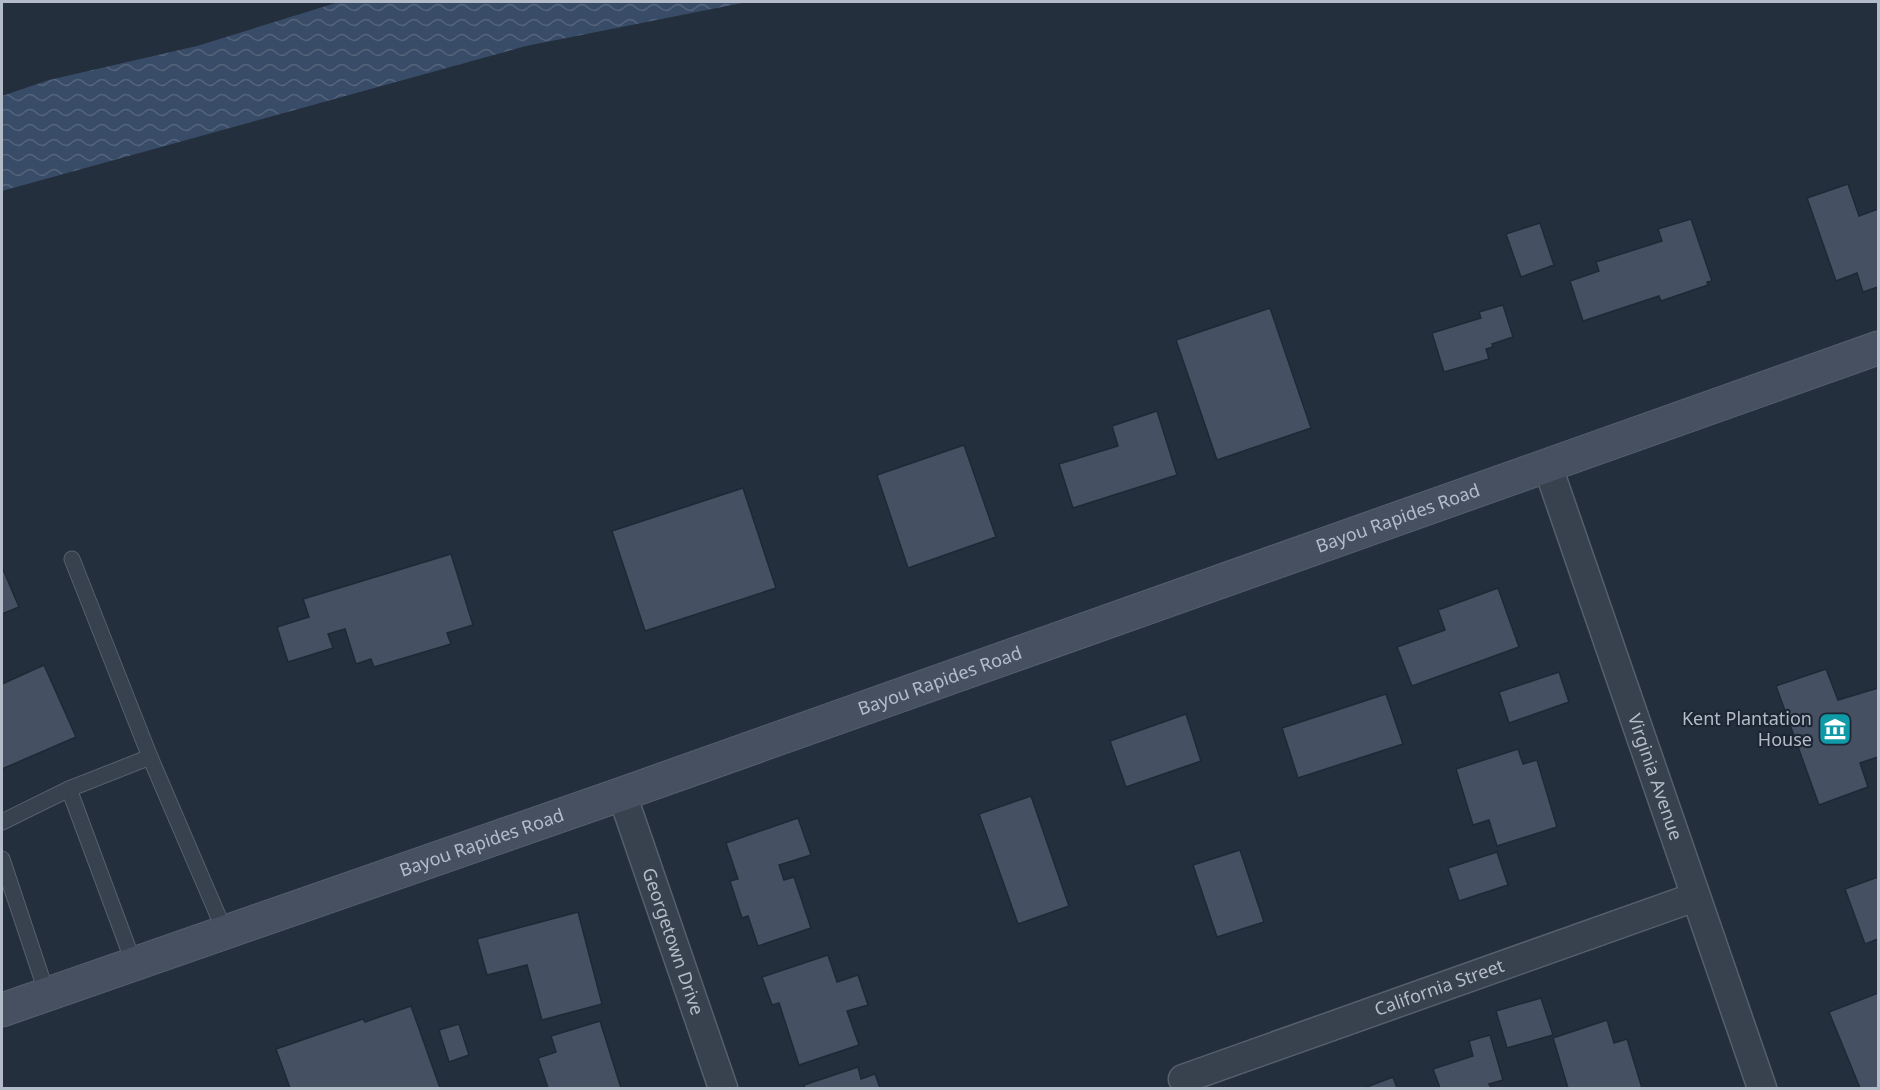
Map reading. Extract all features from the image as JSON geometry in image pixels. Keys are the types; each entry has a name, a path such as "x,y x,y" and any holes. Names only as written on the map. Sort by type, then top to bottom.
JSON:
{"main road":[{"name":"Bayou Rapides Road","path":"2,1010 622,794 1878,348"}],"street":[{"name":"Virginia Avenue","path":"1548,467 1762,1089"},
{"name":"Georgetown Drive","path":"622,794 723,1089"},
{"name":"California Street","path":"1183,1079 1695,897"}],"lane":[{"path":"72,559 150,757 225,932"},
{"path":"2,822 69,789 150,757"},
{"path":"69,789 134,964"},
{"path":"2,859 47,994"}],"water":[{"path":"339,2 747,2 526,46 2,191 2,96 49,80 197,46"}],"building":[{"path":"1848,184 1859,216 1878,209 1878,287 1863,292 1857,273 1836,281 1807,198"},
{"path":"1691,219 1712,281 1707,282 1708,285 1661,301 1659,296 1583,321 1570,281 1599,271 1596,262 1662,241 1658,229"},
{"path":"1540,223 1554,265 1521,277 1506,234"},
{"path":"1503,305 1513,337 1492,344 1493,347 1486,349 1489,359 1444,372 1432,333 1481,318 1479,312"},
{"path":"1270,308 1311,428 1217,460 1176,340"},
{"path":"1157,411 1177,475 1073,508 1059,464 1118,446 1112,426"},
{"path":"964,445 996,537 908,568 877,475"},
{"path":"743,488 776,588 645,631 612,531"},
{"path":"451,554 473,625 447,633 451,644 374,667 371,659 356,664 345,629 328,634 333,648 288,662 277,627 309,617 303,599"},
{"path":"2,567 19,607 2,614"},
{"path":"1498,588 1519,647 1412,686 1397,647 1445,630 1438,610"},
{"path":"44,665 76,737 2,769 2,684"},
{"name":"Kent Plantation House","path":"1826,669 1838,700 1878,688 1878,757 1860,763 1868,787 1819,805 1776,686"},
{"path":"1559,672 1569,702 1509,723 1499,692"},
{"path":"1386,694 1403,744 1298,778 1282,728"},
{"path":"1186,714 1201,761 1126,787 1110,741"},
{"path":"1518,749 1523,764 1537,760 1557,827 1497,846 1489,820 1473,825 1456,769"},
{"path":"1031,796 1069,906 1018,924 979,814"},
{"path":"798,818 811,855 779,865 784,880 794,877 811,928 758,946 748,916 742,918 730,881 738,879 726,843"},
{"path":"1240,850 1264,922 1217,937 1193,865"},
{"path":"1497,852 1508,885 1459,901 1448,868"},
{"path":"1878,877 1878,939 1865,944 1845,889"},
{"path":"578,912 602,1004 542,1020 527,965 487,975 477,939"},
{"path":"828,955 837,982 858,975 868,1005 847,1011 859,1045 799,1065 779,1003 772,1005 762,977"},
{"path":"1878,993 1878,1088 1860,1088 1829,1012"},
{"path":"1541,998 1553,1035 1507,1048 1496,1011"},
{"path":"411,1006 440,1088 290,1088 276,1049 363,1019 365,1022"},
{"path":"1607,1020 1614,1043 1627,1039 1642,1088 1568,1088 1553,1038"},
{"path":"600,1021 621,1088 548,1088 538,1058 556,1052 551,1036"},
{"path":"459,1024 469,1055 449,1062 439,1030"},
{"path":"1490,1035 1503,1080 1489,1084 1491,1088 1440,1088 1433,1069 1473,1056 1469,1041"},
{"path":"858,1067 861,1079 875,1074 880,1088 805,1088 804,1085"},
{"path":"1393,1077 1397,1088 1364,1088"}],"place":[{"name":"Kent Plantation House","path":"1835,729"}]}
